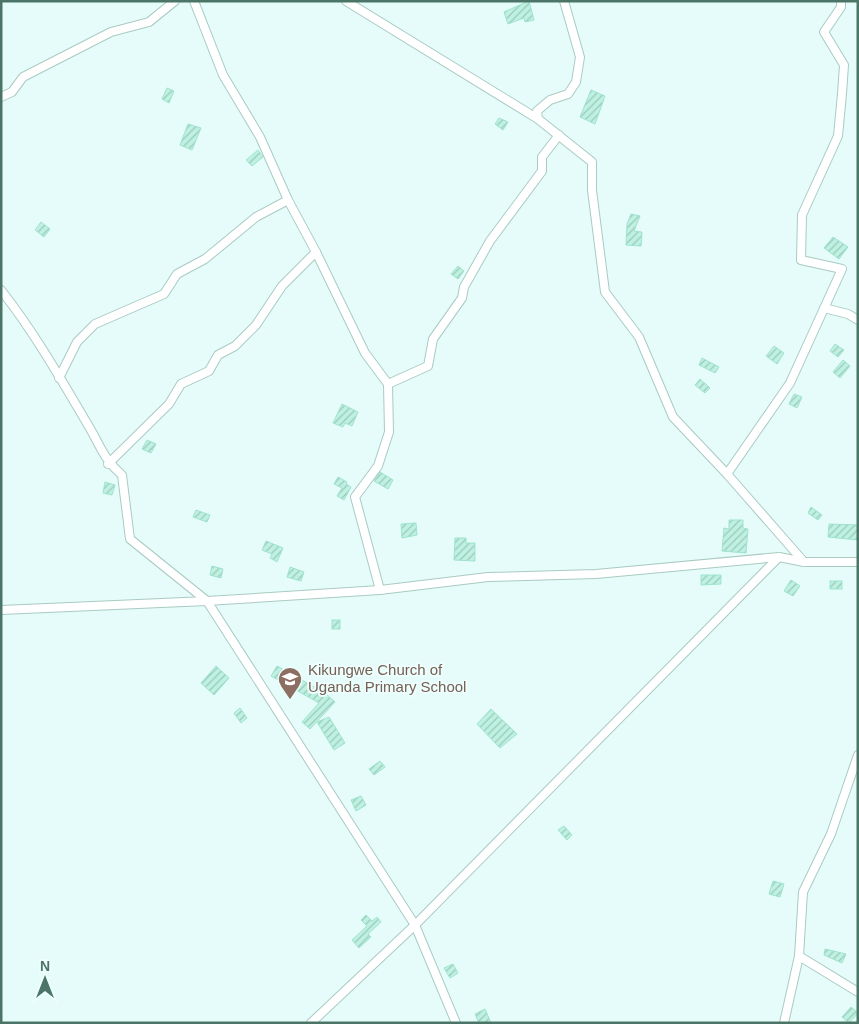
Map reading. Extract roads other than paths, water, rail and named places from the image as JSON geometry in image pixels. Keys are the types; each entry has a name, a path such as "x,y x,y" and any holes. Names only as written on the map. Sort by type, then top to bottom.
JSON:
{"street":[{"path":"1,97 12,92 23,78 111,32 149,22 175,1"},
{"path":"194,1 223,75 260,137 288,200 316,252 365,353 388,384 389,432 378,466 355,497 380,590"},
{"path":"346,1 538,119 592,162 592,190 605,292 639,337 673,416 804,562"},
{"path":"538,119 537,111 550,100 568,94 576,82 580,57 564,1"},
{"path":"727,474 790,384 842,269 801,260 802,215 838,136 844,65 824,32 841,7 840,1"},
{"path":"388,384 428,366 433,339 462,298 464,287 490,241 542,171 542,157 559,134"},
{"path":"59,378 77,342 96,324 164,294 178,274 205,259 256,218 288,200"},
{"path":"108,464 169,404 181,384 209,371 218,356 235,346 256,325 282,286 316,252"},
{"path":"1,290 25,320 89,426 108,464 122,475 130,539 207,601 415,926 456,1023"},
{"path":"824,308 848,314 858,320"},
{"path":"311,1023 415,926 779,557"},
{"path":"1,610 207,601 380,590 488,577 596,574 779,557 804,562 858,562"},
{"path":"784,1023 799,956 803,892 831,834 858,755"},
{"path":"799,956 858,992"}],"place":[{"name":"Kikungwe Church of Uganda Primary School","path":"290,700"}]}
